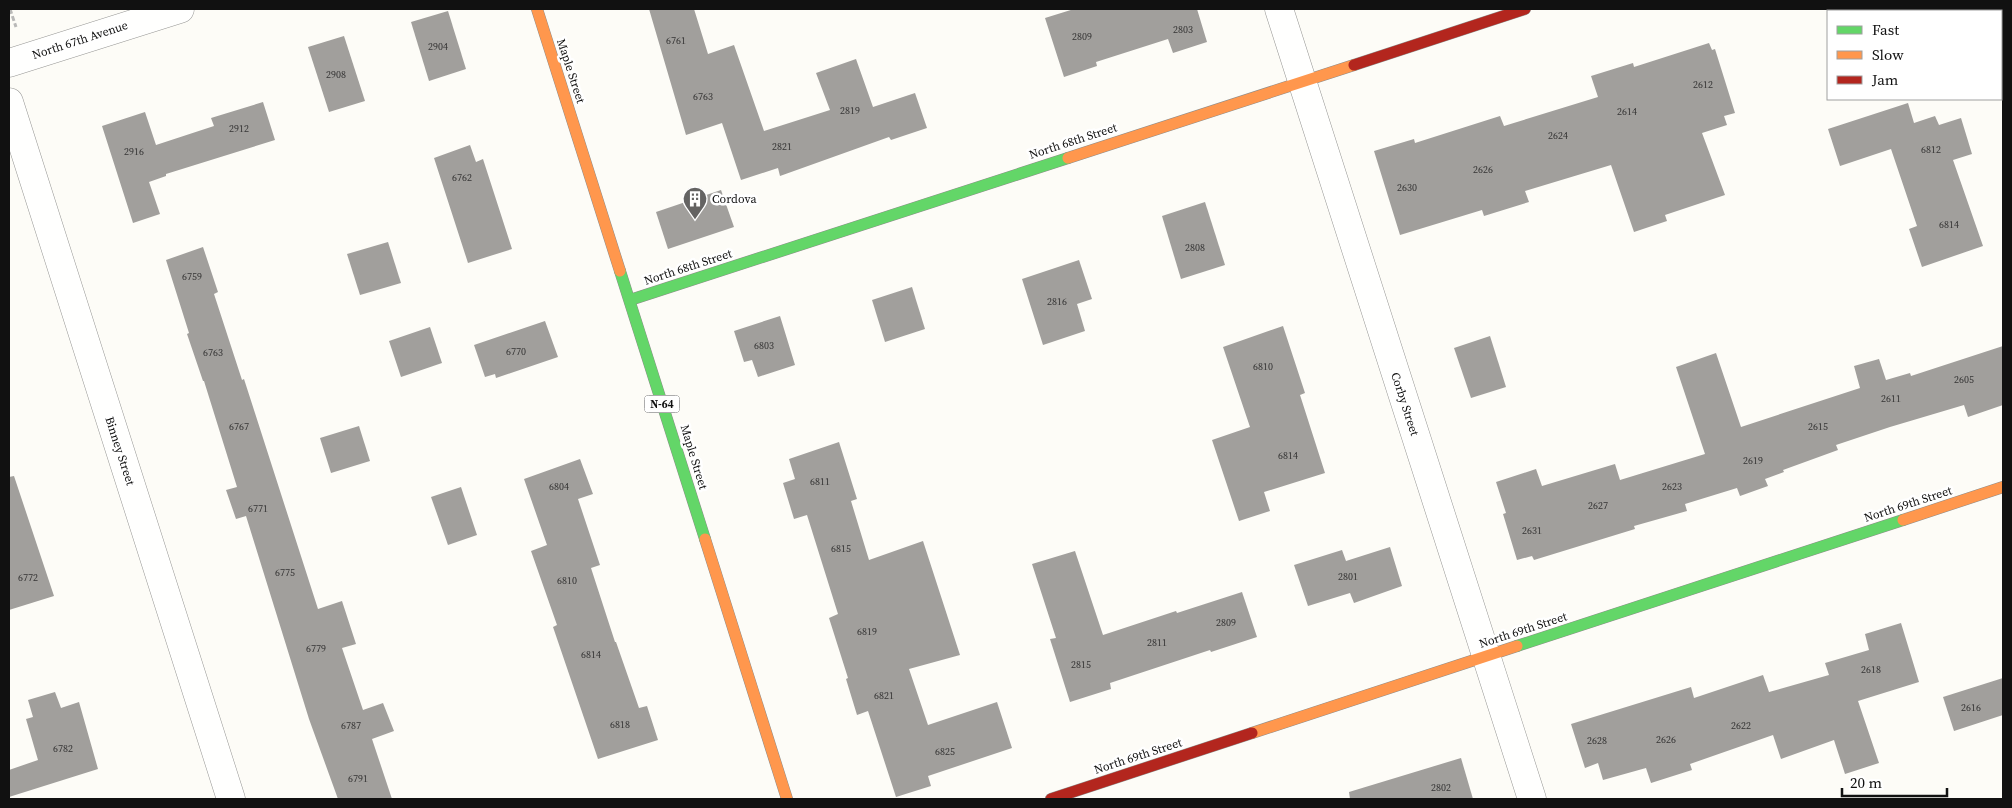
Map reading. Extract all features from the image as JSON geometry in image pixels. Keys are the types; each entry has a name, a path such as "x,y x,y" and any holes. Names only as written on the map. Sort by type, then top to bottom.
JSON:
{"street":[{"name":"North 67th Avenue","path":"9,63 180,9"},
{"name":"Maple Street","path":"537,9 787,799"},
{"name":"Corby Street","path":"1279,9 1532,799"},
{"name":"North 68th Street","path":"630,300 1525,9"},
{"name":"Binney Street","path":"9,102 231,799"},
{"name":"North 69th Street","path":"1051,799 2003,487"}],"building":[{"path":"649,9 694,9 708,54 734,45 764,131 830,110 816,73 856,59 873,107 915,93 927,128 891,140 889,137 780,176 778,168 741,180 722,123 686,135"},
{"path":"1074,9 1197,9 1207,42 1173,53 1168,39 1096,62 1097,66 1064,77 1045,18"},
{"path":"448,11 466,69 429,81 411,22"},
{"path":"344,36 365,101 329,112 308,47"},
{"path":"1709,43 1712,50 1715,49 1735,113 1724,116 1727,125 1702,133 1725,195 1665,215 1667,221 1634,232 1611,165 1525,191 1529,202 1484,216 1482,210 1400,235 1374,151 1414,139 1415,143 1500,116 1504,126 1598,97 1591,76 1633,63 1634,67"},
{"path":"263,102 275,140 166,174 166,176 149,182 160,214 133,223 102,126 145,112 156,145 214,126 211,118"},
{"path":"1908,103 1914,123 1935,116 1939,125 1961,118 1972,154 1953,160 1983,246 1922,267 1909,229 1917,226 1891,149 1840,166 1828,129"},
{"path":"470,145 476,162 483,159 512,249 468,263 434,158"},
{"name":"Cordova","path":"721,190 734,227 668,249 656,212"},
{"path":"1205,202 1225,265 1181,279 1162,216"},
{"path":"388,242 401,283 360,295 347,254"},
{"path":"203,247 218,292 214,294 242,380 244,379 318,609 342,601 356,644 342,648 363,710 383,703 394,731 372,739 392,799 338,799 309,719 246,516 236,519 226,490 237,487 204,381 187,334 189,333 166,260"},
{"path":"1079,260 1092,299 1077,304 1085,331 1043,345 1022,279"},
{"path":"912,287 925,329 885,342 872,300"},
{"path":"780,316 795,365 758,377 752,360 744,362 734,331"},
{"path":"545,321 558,357 496,378 495,374 485,377 474,345"},
{"path":"1283,326 1305,393 1300,395 1325,473 1264,492 1270,511 1239,521 1212,440 1250,427 1223,347"},
{"path":"430,327 442,363 401,377 389,341"},
{"path":"1490,336 1506,387 1471,398 1454,348"},
{"path":"2003,346 2003,405 1968,417 1964,405 1890,427 1836,445 1838,450 1783,470 1784,472 1765,479 1768,486 1740,496 1737,488 1685,504 1687,511 1634,526 1635,529 1534,560 1532,556 1517,560 1503,514 1506,513 1496,482 1536,469 1542,486 1615,464 1620,480 1705,454 1676,367 1716,353 1741,427 1860,388 1854,366 1879,359 1886,380 1910,373 1911,376"},
{"path":"359,426 370,461 331,473 320,438"},
{"path":"839,442 857,499 851,501 869,560 923,541 960,655 909,669 928,725 997,702 1012,748 928,776 931,786 896,797 868,711 857,715 846,679 848,678 829,618 838,614 807,515 794,519 783,483 795,479 789,459"},
{"path":"580,459 593,494 578,499 600,565 591,568 639,708 647,706 658,740 598,759 553,627 557,625 531,551 547,545 524,479"},
{"path":"14,476 54,596 9,610 9,477"},
{"path":"461,487 477,535 448,545 431,497"},
{"path":"1390,547 1402,586 1354,603 1350,593 1308,606 1294,565 1342,550 1346,561"},
{"path":"1075,551 1103,635 1242,592 1257,637 1211,652 1210,650 1110,683 1111,689 1070,702 1050,639 1056,638 1032,564"},
{"path":"1901,623 1919,682 1858,701 1879,763 1845,774 1834,740 1781,759 1773,735 1690,764 1692,770 1651,783 1646,768 1603,780 1598,763 1585,768 1571,724 1691,687 1694,698 1763,675 1769,692 1829,675 1825,663 1869,650 1865,634"},
{"path":"2003,678 2003,715 1954,731 1943,697"},
{"path":"55,692 61,708 79,702 98,769 9,797 9,770 38,760 26,719 33,717 28,700"},
{"path":"1461,758 1473,799 1350,799 1349,792"}],"traffic: fast":[{"path":"630,300 1068,158"},
{"path":"620,271 705,539"},
{"path":"1517,646 1903,520"}],"traffic: slow":[{"path":"537,9 620,271"},
{"path":"1068,158 1354,65"},
{"path":"1903,520 2003,487"},
{"path":"705,539 787,799"},
{"path":"1252,733 1517,646"}],"traffic: jam":[{"path":"1354,65 1525,9"},
{"path":"1051,799 1252,733"}],"place":[{"name":"Cordova","path":"695,220"}]}
